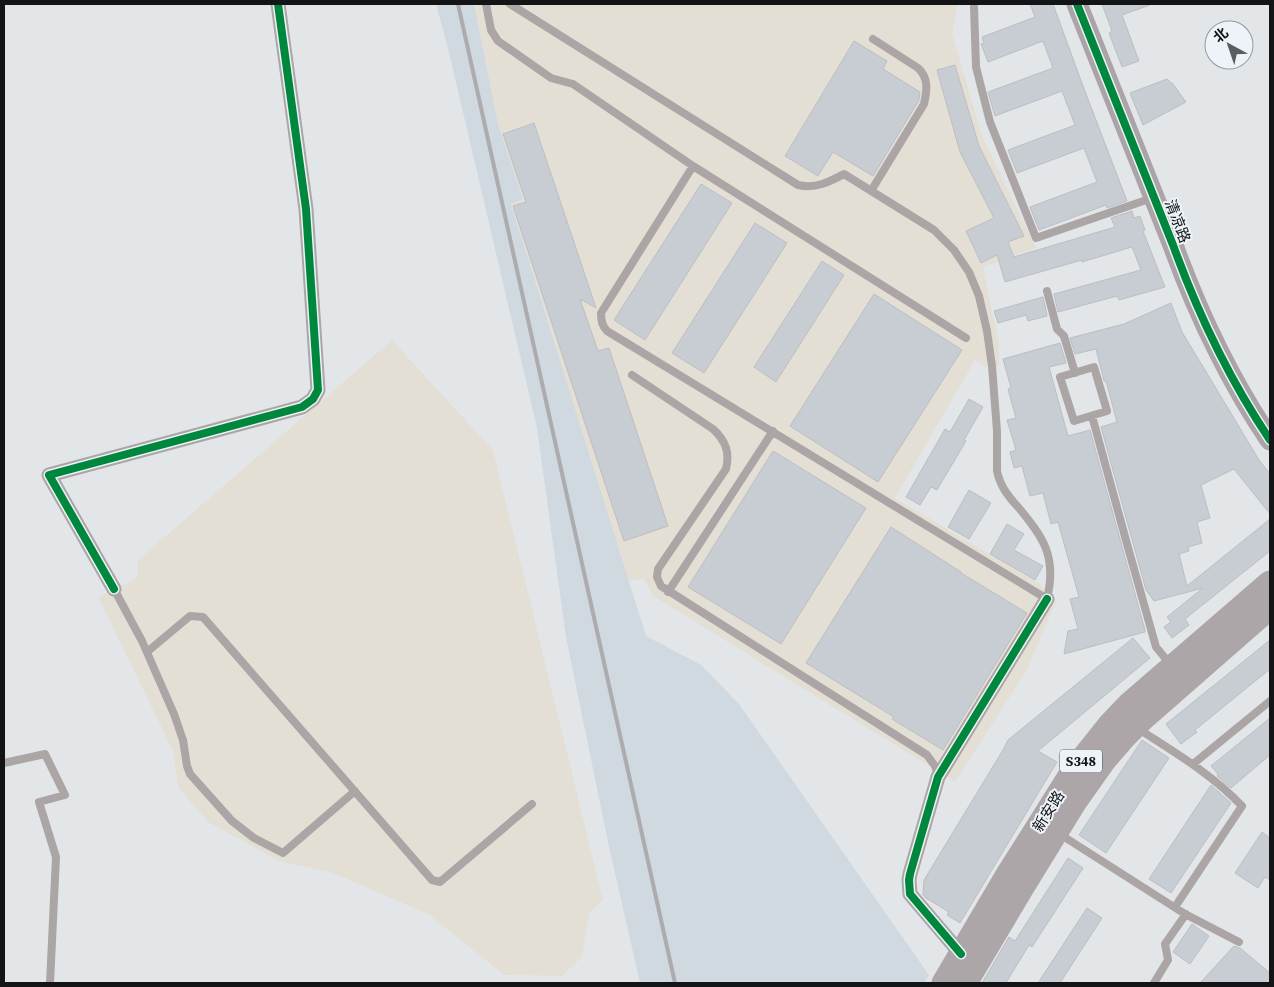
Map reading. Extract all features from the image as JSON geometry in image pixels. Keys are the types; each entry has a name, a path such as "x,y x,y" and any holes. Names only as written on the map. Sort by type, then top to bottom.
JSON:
{"main road":[{"name":"新安路","path":"944,983 1011,870 1080,763 1109,726 1123,711 1270,583"},
{"name":"新安路","path":"965,983 1056,832 1104,760 1143,718 1270,607"}],"street":[{"path":"114,589 49,475 302,407 313,399 318,390 306,209 278,4"},
{"name":"清凉路","path":"1077,4 1205,326 1237,387 1270,440"},
{"path":"961,954 910,894 910,874 938,777 1047,599"}],"lane":[{"path":"486,4 491,30 498,41 551,78 573,84 693,166 966,338"},
{"path":"510,4 798,185 819,186 844,174 934,230 944,240 962,261 979,296 992,366 997,431 997,471 1001,486 1034,526 1045,545 1050,560 1051,576 1047,599 608,331 602,322 601,313 693,166"},
{"path":"974,7 976,67 990,122 1036,238 1154,197"},
{"path":"871,191 924,104 927,82 923,72 918,68 873,39"},
{"path":"1047,291 1057,329 1064,336 1075,373"},
{"path":"1094,367 1107,411 1074,421 1060,377 1075,373 1094,367"},
{"path":"632,375 713,429 727,449 728,456 726,469 658,569 657,577 660,586 927,755 935,766 938,777"},
{"path":"1092,416 1156,647 1173,667"},
{"path":"668,592 773,431"},
{"path":"114,589 147,652 179,727 190,774 232,822 254,838 283,853 355,792"},
{"path":"147,652 190,616 203,618 432,880 440,882 532,804"},
{"path":"1193,764 1270,701"},
{"path":"1135,726 1193,764 1229,792 1242,806 1175,908"},
{"path":"4,763 45,754 65,795 39,802 56,857 50,983"},
{"path":"1056,832 1175,908 1239,942"},
{"path":"1154,983 1168,960 1166,944 1186,914"}],"shaded area":[{"path":"436,4 474,4 498,124 523,199 511,204 646,636 701,665 739,704 929,975 924,983 640,983 608,842 566,637 537,428"},
{"path":"474,4 958,4 952,33 982,136 1036,248 983,267 999,344 999,366 985,367 975,360 895,498 1041,585 1056,601 1027,670 955,782 653,596 644,579 628,580 511,204 523,199 498,124"},
{"path":"392,340 493,450 603,900 589,913 582,957 562,976 504,975 428,914 333,873 279,861 208,822 178,787 173,751 98,597 137,578 138,560"}],"building":[{"path":"1030,4 1053,4 1127,201 1107,208 1106,205 1039,230 1030,207 1097,182 1084,148 1017,173 1008,150 1075,125 1062,91 995,116 988,92 1053,68 1043,41 988,62 981,44 984,43 982,37 1035,17"},
{"path":"1102,4 1150,4 1122,15 1139,61 1122,67 1109,33 1112,31"},
{"path":"854,41 887,61 883,69 920,92 919,100 873,176 833,152 818,176 785,156"},
{"path":"955,65 979,146 1024,236 1008,242 1014,257 1115,227 1111,218 1132,211 1134,218 1140,216 1145,230 1143,231 1165,287 1119,300 1117,296 1058,312 1054,294 1141,270 1132,247 1005,282 997,255 981,263 966,231 994,218 960,152 937,70"},
{"path":"1167,79 1186,102 1143,125 1130,93"},
{"path":"534,123 596,308 580,299 598,351 609,348 668,526 624,541 513,206 526,202 503,134"},
{"path":"701,184 732,203 645,340 614,320"},
{"path":"755,223 787,243 704,373 672,353"},
{"path":"822,261 844,275 776,382 754,367"},
{"path":"874,294 962,350 878,482 790,426"},
{"path":"1043,297 1047,316 1028,321 1026,315 998,323 994,311"},
{"path":"1171,303 1182,332 1259,460 1270,474 1270,514 1234,469 1201,485 1210,518 1197,522 1202,543 1188,547 1189,551 1179,554 1187,586 1270,519 1270,551 1185,619 1189,625 1172,638 1164,627 1171,622 1167,617 1203,588 1154,601 1146,590 1101,427 1117,422 1106,381 1104,381 1096,349 1075,354 1070,338 1124,324"},
{"path":"1060,343 1066,363 1049,367 1068,436 1090,430 1145,630 1145,632 1064,654 1068,631 1078,629 1070,599 1079,597 1058,522 1051,524 1043,493 1030,496 1022,466 1014,468 1010,452 1016,450 1007,420 1016,418 1008,389 1011,388 1003,359"},
{"path":"969,399 983,407 964,440 966,441 937,490 931,487 920,505 906,497 945,429 950,432"},
{"path":"773,451 866,508 781,644 688,587"},
{"path":"969,490 991,503 969,539 948,527"},
{"path":"1007,524 1024,534 1014,550 1043,566 1035,580 990,554"},
{"path":"891,527 1027,613 943,750 892,719 894,717 806,663"},
{"path":"1133,638 1150,658 1038,751 1057,762 960,923 947,915 949,912 923,895 924,880 1008,740"},
{"path":"1270,640 1270,669 1195,730 1197,732 1181,744 1166,724"},
{"path":"1270,718 1270,755 1231,788 1217,776 1218,774 1211,766"},
{"path":"1142,740 1169,758 1106,853 1079,835"},
{"path":"1211,785 1231,803 1171,893 1149,879"},
{"path":"1262,832 1270,838 1270,880 1265,877 1258,888 1235,873"},
{"path":"1068,858 1083,868 1032,947 1029,945 1006,983 982,983 1009,937 1015,941"},
{"path":"1087,908 1102,918 1060,983 1038,983"},
{"path":"1192,924 1209,936 1190,964 1173,952"},
{"path":"1234,946 1240,948 1270,973 1270,983 1200,983"}],"railway":[{"path":"458,4 675,983"}],"cycle path":[{"path":"114,589 49,475 302,407 313,399 318,390 306,209 278,4"},
{"path":"1077,4 1204,321 1228,370 1270,440"},
{"path":"961,954 910,894 910,874 938,777 1047,599"}]}
